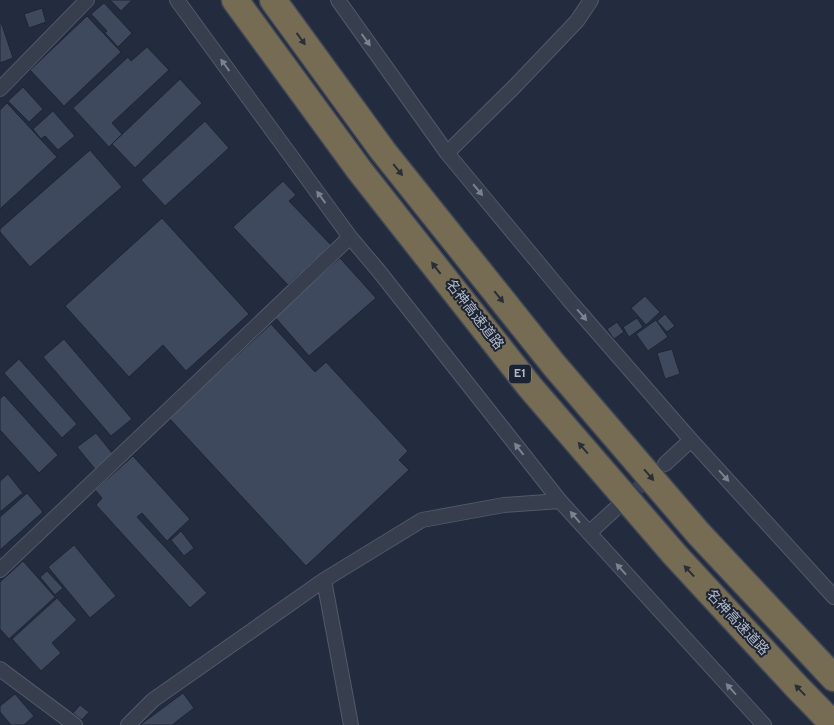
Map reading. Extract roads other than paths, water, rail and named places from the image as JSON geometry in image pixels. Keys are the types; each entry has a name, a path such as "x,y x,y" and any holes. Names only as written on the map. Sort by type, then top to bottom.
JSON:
{"highway":[{"name":"名神高速道路","path":"235,0 360,171 530,387 675,555 834,725"},
{"name":"E1","path":"273,0 383,151 554,365 699,534 834,678"}],"street":[{"path":"0,88 87,0"},
{"path":"177,0 350,237 560,501 764,725"},
{"path":"338,0 447,153 569,300 834,597"},
{"path":"447,153 577,22 591,0"},
{"path":"0,570 350,237"},
{"path":"665,464 692,440"},
{"path":"128,725 153,700 324,580 422,520 504,505 560,501"},
{"path":"589,533 614,510"},
{"path":"324,580 351,725"},
{"path":"0,670 75,725"}],"tunnel":[{"path":"622,503 654,473"}]}
